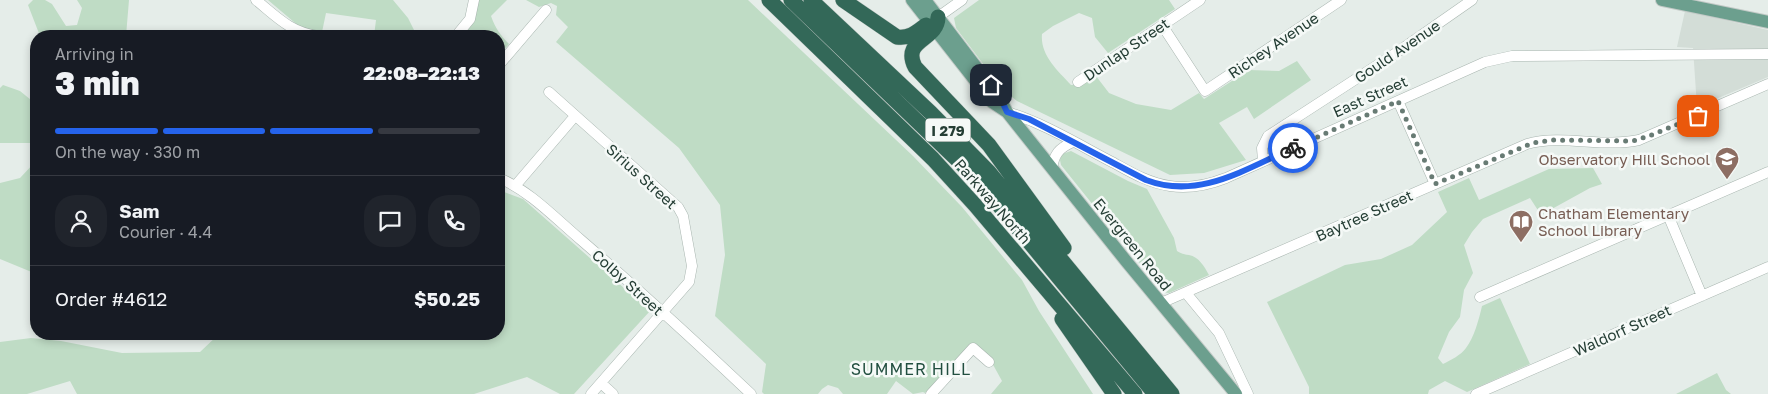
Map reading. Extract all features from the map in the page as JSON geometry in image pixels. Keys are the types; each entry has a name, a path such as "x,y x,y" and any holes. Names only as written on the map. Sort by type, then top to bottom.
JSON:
{"highway":[{"name":"Parkway North","path":"769,0 933,159 1017,254 1135,394"},
{"path":"791,0 968,170 1155,394"},
{"name":"Parkway North","path":"811,0 963,145 1015,202 1071,273 1172,394"},
{"path":"843,0 897,37 905,38 934,24"},
{"path":"934,24 914,47 912,57 915,67 989,146 1067,253 1071,273"},
{"path":"1017,254 1114,394"}],"main road":[{"name":"East Street","path":"912,0 934,24 992,102 1007,112"},
{"name":"East Street","path":"925,0 934,24"},
{"path":"1662,0 1768,20"},
{"name":"Evergreen Road","path":"1007,112 1236,394"}],"street":[{"path":"256,0 292,30"},
{"path":"461,30 470,19 474,0"},
{"path":"934,24 962,0"},
{"name":"Dunlap Street","path":"1078,82 1200,0"},
{"name":"Richey Avenue","path":"1162,25 1205,91 1341,0"},
{"name":"Gould Avenue","path":"1263,161 1262,148 1268,136 1396,53 1472,0"},
{"path":"505,58 546,10"},
{"name":"East Street","path":"1007,112 1027,118 1146,180 1170,186 1187,187 1219,181 1485,62 1505,56 1768,54"},
{"name":"Baytree Street","path":"1161,304 1533,143 1552,140 1620,142 1644,138 1768,84"},
{"name":"Sirius Street","path":"550,92 678,207 682,216 692,266 689,282 662,313"},
{"path":"1398,101 1435,184"},
{"path":"515,186 575,116"},
{"path":"1052,169 1056,153 1073,142"},
{"path":"1480,297 1768,172"},
{"name":"Colby Street","path":"505,181 515,186 597,254 751,394"},
{"path":"1668,215 1702,296"},
{"name":"Waldorf Street","path":"1476,394 1768,267"},
{"path":"1186,293 1219,333 1248,394"},
{"path":"591,394 662,313"},
{"path":"931,394 972,348 989,362"},
{"path":"601,383 613,394"}],"shaded area":[{"path":"1685,11 1768,30 1768,77 1697,107 1693,48 1677,47"}],"green space":[{"path":"33,0 45,0 52,4 66,26 77,25 82,8 77,0 129,0 126,30 38,30 28,5"},
{"path":"268,0 393,0 408,18 414,30 375,30 376,20 326,13 322,30 301,28"},
{"path":"479,0 507,0 491,16 497,30 468,30 475,18"},
{"path":"526,0 748,0 913,156 962,207 1022,280 1039,311 1093,394 991,394 1002,381 991,361 968,348 925,393 913,394 896,381 887,394 843,394 838,388 828,385 818,394 764,394 762,392 766,364 715,316 725,255 720,205 679,148 556,42 568,27 556,15 557,6 551,3 539,7"},
{"path":"979,0 1169,0 1175,9 1108,53 1095,37 1092,18 1079,13 1053,26 1042,34 1044,49 1050,62 1071,85 1081,84 1096,76 1109,93 1136,104 1171,110 1199,93 1204,99 1249,70 1279,71 1297,61 1311,80 1254,119 1247,107 1219,123 1246,160 1204,173 1170,175 1017,101 1002,89 956,28 954,18"},
{"path":"505,40 509,44 505,48"},
{"path":"3,85 20,91 30,99 30,143 0,143 0,88"},
{"path":"1071,151 1147,189 1174,238 1177,251 1196,258 1209,275 1169,293 1163,292 1061,165 1062,154"},
{"path":"30,167 30,271 0,259 0,183 20,178"},
{"path":"1593,168 1602,184 1590,188 1541,215 1530,198 1483,219 1464,245 1473,273 1464,290 1460,317 1449,332 1438,358 1443,364 1464,351 1474,334 1482,306 1500,298 1530,364 1467,392 1445,381 1429,390 1428,394 1309,394 1309,387 1267,302 1345,265 1381,259 1412,245 1447,212 1438,192 1469,178 1479,200 1549,169"},
{"path":"505,192 523,199 650,311 574,394 560,394 527,377 474,394 77,394 70,381 27,394 0,394 0,342 30,338 30,340 61,341 122,353 200,352 213,340 505,340"},
{"path":"1717,373 1726,390 1731,394 1676,394"}],"way so far":[{"path":"1293,148 1398,101 1435,184 1521,146 1545,140 1633,141 1698,116"}],"place":[{"name":"Observatory Hill School","path":"1727,180"},
{"name":"Chatham Elementary School Library","path":"1521,243"}],"district":[{"name":"SUMMER HILL","path":"911,369"}],"route":[{"path":"991,85 1000,97 1007,112 1029,119 1146,180 1170,186 1187,187 1212,183 1293,148"}]}
